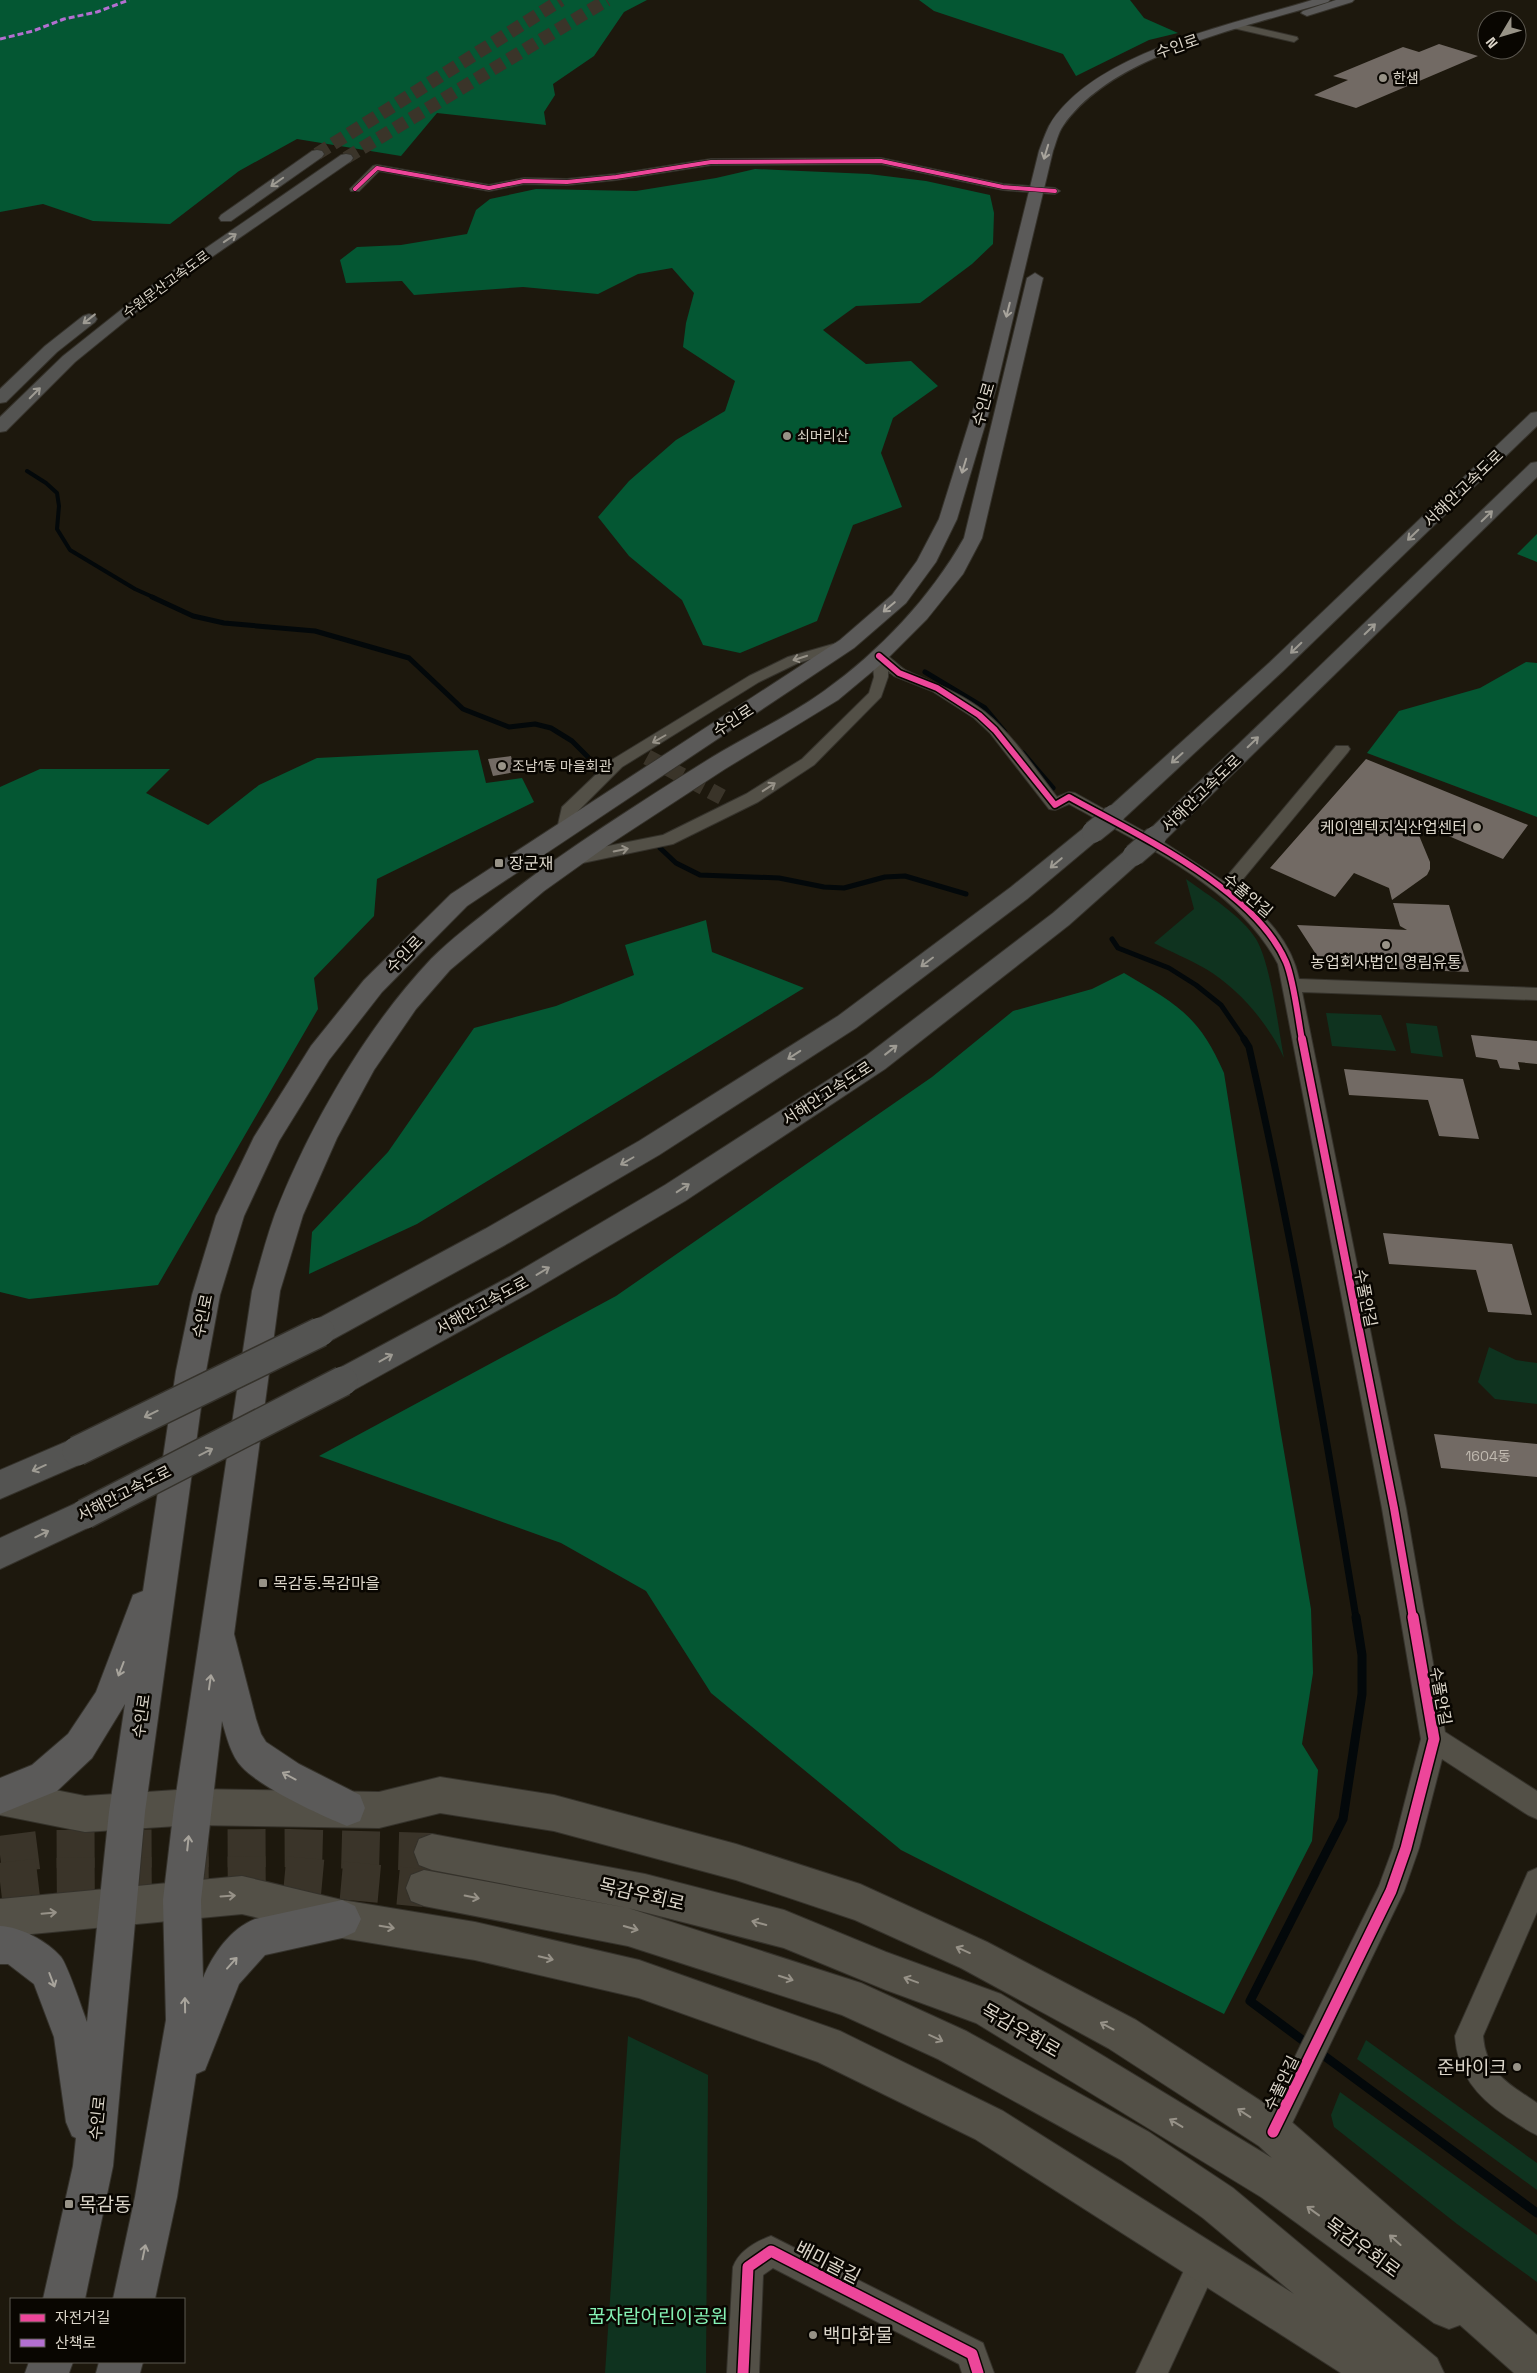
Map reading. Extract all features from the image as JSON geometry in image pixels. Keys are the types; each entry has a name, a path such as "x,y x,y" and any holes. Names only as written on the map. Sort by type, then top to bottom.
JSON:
{"highway":[{"path":"215,226 317,154"},
{"name":"수원문산고속도로","path":"0,427 69,359 156,289 346,158"},
{"name":"수원문산고속도로","path":"0,398 51,349 98,312"},
{"name":"서해안고속도로","path":"0,1485 77,1450 320,1332 495,1237 650,1148 846,1022 1019,893 1103,824 1276,667 1537,417"},
{"name":"서해안고속도로","path":"0,1554 85,1514 343,1381 519,1285 675,1193 876,1062 1061,919 1155,837 1537,467"}],"main road":[{"name":"수인로","path":"64,2298 92,2166 116,1906 127,1812 191,1371 206,1295 230,1216 267,1137 320,1053 373,986 459,900 564,829 796,679 847,644 899,599 926,562 948,519 1046,191 1073,128 1084,114 1112,88 1165,59 1324,0"},
{"name":"수인로","path":"1244,29 1348,0"},
{"name":"수인로","path":"134,2298 156,2197 185,2020 182,1900 192,1807 266,1291 289,1215 324,1137 370,1056 407,1002 441,964 478,931 573,859 718,764 831,696 880,656 920,616 948,581 973,538 1046,191"},
{"path":"0,1797 44,1778 80,1746 109,1702 164,1558"},
{"path":"218,1628 241,1729 252,1753 282,1772 348,1808"},
{"path":"0,1797 85,1814 192,1807 348,1808 379,1810 440,1795 554,1813 736,1862 860,1903 974,1955 1122,2034 1273,2132 1537,2364"},
{"name":"목감우회로","path":"1422,2373 1218,2203 1135,2146 952,2045 847,1997 628,1927 428,1870 645,1893 784,1929 886,1971 987,2008 1275,2183 1537,2372"},
{"path":"0,1918 242,1895 342,1919 475,1941 639,1979 826,2045 989,2125 1205,2260 1380,2373"},
{"path":"171,2104 226,1970 255,1938 342,1919"},
{"path":"0,1945 15,1946 48,1971 74,2037 92,2166"}],"street":[{"path":"1244,29 1294,39"},
{"path":"355,189 377,168 489,188 524,181 567,182 616,177 711,162 881,161 1003,188 1046,191"},
{"path":"564,829 568,811 616,764 642,754 754,679 792,660 847,644"},
{"path":"573,859 667,840 729,802 752,798 808,762 876,694 881,677 880,656"},
{"name":"수풀안길","path":"880,656 899,673 937,688 979,715 995,730 1054,805 1069,797 1196,871 1224,891 1266,928 1283,953 1291,985 1394,1508 1434,1740 1406,1848 1391,1891 1273,2132"},
{"path":"1224,891 1342,749"},
{"path":"1291,985 1537,994"},
{"name":"수풀안길","path":"1434,1740 1537,1806"},
{"path":"1537,1881 1529,1924 1469,2036 1469,2052 1472,2063 1487,2084 1537,2120"},
{"name":"배미골길","path":"743,2373 748,2267 771,2251 972,2354 978,2373"},
{"path":"1152,2373 1205,2260"}],"green space":[{"path":"0,0 647,0 624,12 594,56 553,84 555,95 544,112 546,125 437,113 401,156 297,139 239,171 170,224 93,221 43,204 0,212"},
{"path":"919,0 1130,0 1144,18 1178,33 1149,40 1076,76 1063,54 934,11"},
{"path":"755,169 869,174 926,181 990,195 994,213 993,244 972,264 920,303 856,306 823,330 866,364 911,361 938,386 893,418 881,453 902,507 853,525 817,621 740,653 703,645 682,600 629,556 598,517 629,481 676,440 725,411 735,381 683,347 686,323 694,293 672,268 638,274 598,294 523,287 414,295 402,281 346,283 340,260 357,247 401,245 467,234 476,210 490,199 536,189 636,191 716,178"},
{"path":"1537,534 1537,562 1517,554"},
{"path":"1526,662 1537,663 1537,817 1367,753 1399,711 1480,688"},
{"path":"478,750 486,783 522,778 534,802 377,879 374,916 314,978 318,1009 158,1285 29,1299 0,1292 0,787 40,769 170,769 146,793 208,825 259,785 317,758"},
{"path":"1186,879 1234,914 1256,939 1270,979 1284,1058 1261,1020 1230,986 1206,969 1154,943 1194,909"},
{"path":"706,920 712,952 804,988 417,1224 309,1274 312,1232 388,1152 474,1028 556,1006 634,975 625,945"},
{"path":"1124,973 1172,1003 1195,1024 1215,1053 1224,1073 1280,1428 1311,1609 1313,1673 1302,1744 1318,1770 1312,1841 1224,2014 901,1850 711,1693 646,1591 561,1543 319,1456 616,1296 932,1077 1013,1011 1092,989"},
{"path":"1326,1013 1381,1015 1396,1051 1332,1046"},
{"path":"1406,1023 1437,1026 1443,1057 1411,1053"},
{"path":"1489,1347 1516,1360 1537,1363 1537,1404 1495,1399 1478,1382"},
{"name":"꿈자람어린이공원","path":"628,2036 708,2075 706,2373 605,2373"},
{"path":"1366,2040 1537,2163 1537,2190 1357,2059"},
{"path":"1340,2092 1537,2235 1537,2282 1457,2224 1334,2127 1331,2115"}],"building":[{"name":"한샘","path":"1439,44 1477,56 1356,108 1314,95 1348,80 1333,76 1403,47 1419,52"},
{"name":"조남1동 마을회관","path":"511,756 515,772 493,776 488,759"},
{"name":"케이엠텍지식산업센터","path":"1366,759 1528,825 1503,859 1413,821 1430,862 1430,869 1427,875 1392,900 1389,888 1354,873 1335,897 1270,868"},
{"name":"농업회사법인 영림유통","path":"1393,903 1449,905 1469,972 1346,967 1345,963 1321,962 1297,925 1407,930 1400,926"},
{"path":"1471,1035 1537,1041 1537,1064 1518,1062 1520,1070 1500,1068 1497,1060 1476,1057"},
{"path":"1344,1069 1463,1079 1479,1139 1439,1136 1428,1100 1349,1095"},
{"path":"1383,1233 1512,1244 1532,1315 1488,1312 1476,1270 1389,1264"},
{"path":"1434,1434 1537,1444 1537,1477 1441,1468"}],"waterway":[{"path":"27,471 46,483 57,493 59,506 57,529 70,550 135,589 155,598"},
{"path":"152,597 193,616 224,623 315,631 409,658 463,709 509,727 535,724 551,728 572,741 588,757"},
{"path":"925,672 985,708 1005,732"},
{"path":"1023,753 1053,788"},
{"path":"660,848 676,863 700,875 779,878 824,887 844,888 885,877 905,876 966,894"},
{"path":"1112,939 1118,948 1169,968 1196,985 1221,1005 1245,1040"},
{"path":"1244,1039 1249,1047 1294,1260 1356,1618"},
{"path":"1309,2045 1250,2001 1343,1819 1362,1694 1362,1655 1356,1617"},
{"path":"1319,2052 1537,2213"}],"tunnel":[{"path":"317,154 561,0"},
{"path":"346,158 607,0"},
{"path":"647,757 722,797"},
{"path":"0,1855 47,1849 289,1848 432,1852"},
{"path":"0,1882 42,1877 283,1875 424,1888"}],"marked path":[{"path":"0,39 33,31 64,19 97,12 129,0"}],"cycle path":[{"path":"355,189 377,168 489,188 524,181 567,182 616,177 711,162 881,161 1003,187 1055,191"},
{"path":"879,656 899,673 937,688 979,715 995,730 1055,805 1069,797 1159,847 1193,868 1224,891 1252,914 1274,939 1287,964 1394,1508 1434,1739 1406,1848 1391,1891 1273,2132"},
{"path":"743,2373 748,2267 771,2251 972,2354 978,2373"}],"place":[{"name":"한샘","path":"1383,78"},
{"name":"쇠머리산","path":"787,436"},
{"name":"조남1동 마을회관","path":"502,766"},
{"name":"케이엠텍지식산업센터","path":"1477,827"},
{"name":"장군재","path":"499,863"},
{"name":"농업회사법인 영림유통","path":"1386,945"},
{"name":"목감동.목감마을","path":"263,1583"},
{"name":"준바이크","path":"1517,2067"},
{"name":"목감동","path":"69,2204"},
{"name":"백마화물","path":"813,2335"}]}
